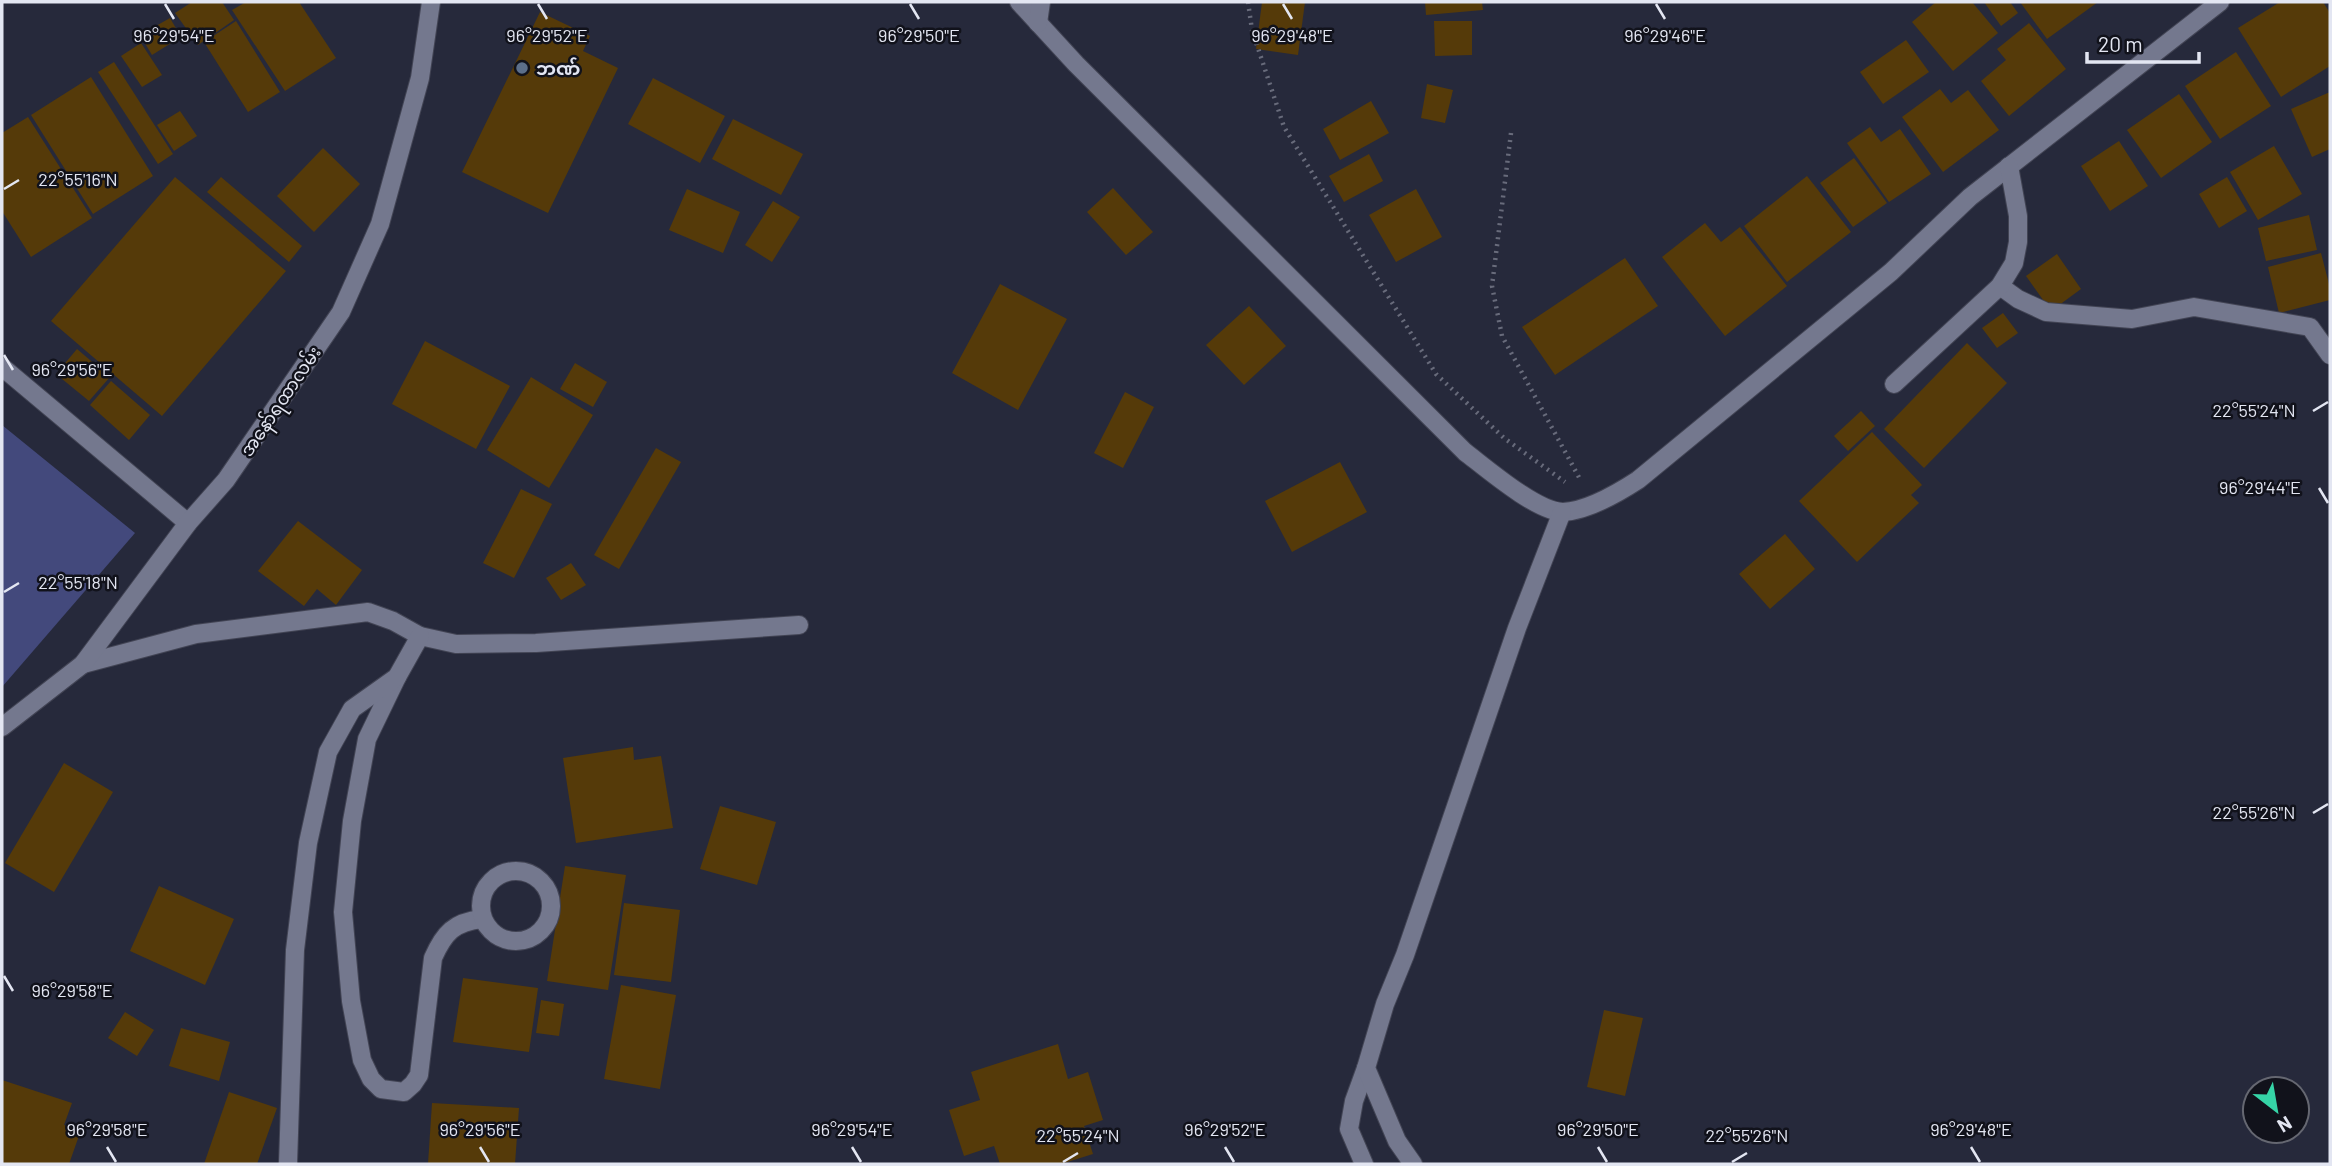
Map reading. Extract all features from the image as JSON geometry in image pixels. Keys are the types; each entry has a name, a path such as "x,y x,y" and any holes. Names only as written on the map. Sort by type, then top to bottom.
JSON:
{"street":[{"name":"အ‌နော်‌ရထာလမ်း","path":"2,727 83,664 188,523 226,480 341,312 380,224 420,78 431,2"},
{"path":"1020,2 1465,452 1514,489 1541,505 1562,512 1615,495 1638,481 1891,272 1970,197 2220,2"},
{"path":"1038,23 1041,2"},
{"path":"2165,46 2205,2"},
{"path":"1894,384 2000,286 2014,263 2018,242 2018,216 2009,166"},
{"path":"2000,286 2018,299 2046,312 2133,319 2194,307 2310,327 2330,355"},
{"path":"2,367 188,523"},
{"path":"1364,1164 1349,1129 1354,1101 1385,1004 1405,955 1517,628 1562,512"},
{"path":"83,664 196,634 368,612 393,621 420,636 456,644 536,643 799,625"},
{"path":"420,636 367,739 352,821 343,912 351,1001 362,1060 371,1079 381,1090 404,1092 419,1075 433,958 441,940 454,928 467,921 482,919"},
{"path":"288,1164 295,950 308,843 322,778 328,752 352,709 397,677"},
{"path":"509,871 533,875 543,882 549,893 552,904 546,925 529,939 507,940 497,936 482,919 481,907 488,884 509,871"},
{"path":"1366,1068 1397,1141 1413,1164"}],"path":[{"path":"1248,2 1252,30 1284,127 1436,374 1504,438 1594,503"},
{"path":"1511,133 1492,286 1502,335 1594,503"}],"shaded area":[{"path":"2,425 135,533 2,687"}],"building":[{"path":"192,2 222,2 234,20 198,45 175,13"},
{"path":"246,2 299,2 336,58 285,91 232,10"},
{"path":"1262,2 1305,2 1298,55 1256,49"},
{"path":"1425,2 1482,2 1483,10 1426,15"},
{"path":"1936,2 1972,2 1998,33 1953,71 1912,22"},
{"path":"1984,2 2010,2 2018,13 2001,26"},
{"path":"2020,2 2098,2 2047,39"},
{"path":"2280,2 2323,2 2330,13 2330,66 2281,97 2238,28"},
{"path":"540,12 590,36 583,51 618,68 548,213 462,172"},
{"path":"170,18 181,37 152,55 140,35"},
{"path":"236,21 280,92 248,112 204,42"},
{"path":"1434,21 1472,21 1472,55 1435,56"},
{"path":"2029,23 2066,69 2009,116 1981,81 2006,60 1997,49"},
{"path":"1906,40 1929,72 1883,104 1860,72"},
{"path":"141,43 162,75 142,87 121,56"},
{"path":"2236,52 2271,106 2220,139 2185,86"},
{"path":"114,62 173,154 158,164 98,72"},
{"path":"91,77 153,176 93,214 31,115"},
{"path":"653,78 725,116 700,163 628,124"},
{"path":"1427,84 1453,90 1445,123 1421,118"},
{"path":"1940,89 1951,103 1968,90 1999,130 1943,172 1902,117"},
{"path":"2330,92 2330,149 2312,157 2291,109"},
{"path":"2179,94 2212,142 2161,178 2127,130"},
{"path":"1371,101 1389,133 1340,160 1323,129"},
{"path":"180,111 197,136 174,151 157,125"},
{"path":"28,117 92,218 31,257 2,211 2,133"},
{"path":"733,119 803,154 781,195 712,159"},
{"path":"1870,127 1881,142 1900,129 1931,174 1889,202 1847,143"},
{"path":"2119,141 2148,186 2110,211 2081,166"},
{"path":"2274,146 2302,194 2258,220 2230,172"},
{"path":"323,148 360,184 314,232 277,196"},
{"path":"1369,154 1383,181 1344,202 1329,176"},
{"path":"1854,158 1887,203 1853,227 1820,183"},
{"path":"1807,176 1851,232 1787,282 1744,226"},
{"path":"175,177 286,271 162,416 51,321"},
{"path":"221,177 302,246 289,262 207,192"},
{"path":"2227,177 2247,211 2219,228 2199,194"},
{"path":"1113,188 1153,232 1126,255 1087,212"},
{"path":"687,189 740,212 723,253 669,230"},
{"path":"1416,189 1442,237 1396,262 1369,215"},
{"path":"773,201 800,217 772,262 745,245"},
{"path":"2309,215 2317,250 2266,261 2258,228"},
{"path":"1705,223 1721,242 1740,227 1787,286 1725,336 1662,257"},
{"path":"2321,253 2330,288 2330,300 2279,313 2268,267"},
{"path":"2057,254 2081,289 2051,311 2026,276"},
{"path":"1625,258 1658,306 1555,375 1522,327"},
{"path":"1000,284 1067,319 1018,410 952,373"},
{"path":"1249,306 1286,346 1244,385 1206,345"},
{"path":"2003,313 2018,333 1997,348 1982,328"},
{"path":"425,341 510,386 476,449 392,404"},
{"path":"1967,343 2007,383 1924,468 1884,429"},
{"path":"77,349 110,377 89,401 56,374"},
{"path":"575,363 607,382 593,407 560,389"},
{"path":"531,377 593,415 549,488 487,450"},
{"path":"111,381 150,415 129,440 90,405"},
{"path":"1125,392 1154,407 1123,468 1094,453"},
{"path":"1861,411 1875,426 1848,451 1834,436"},
{"path":"1872,432 1922,485 1911,495 1919,503 1857,562 1799,501"},
{"path":"656,448 681,462 619,569 594,555"},
{"path":"1340,462 1367,512 1292,552 1265,501"},
{"path":"521,489 552,504 514,578 483,563"},
{"path":"298,521 362,570 336,605 317,589 304,606 258,571"},
{"path":"1785,534 1815,569 1770,609 1739,574"},
{"path":"571,563 586,585 561,600 546,578"},
{"path":"633,747 634,760 661,756 673,828 576,843 563,758"},
{"path":"64,763 113,792 54,892 5,863"},
{"path":"720,806 776,822 757,885 700,869"},
{"path":"565,866 626,875 608,990 547,981"},
{"path":"159,886 234,919 205,985 130,951"},
{"path":"624,903 680,910 671,982 614,975"},
{"path":"463,978 538,988 529,1052 453,1042"},
{"path":"621,985 676,995 660,1089 604,1079"},
{"path":"541,1000 564,1004 559,1036 536,1033"},
{"path":"1604,1010 1643,1018 1625,1096 1587,1087"},
{"path":"125,1012 154,1030 137,1056 108,1038"},
{"path":"181,1028 230,1042 219,1081 169,1066"},
{"path":"1058,1044 1068,1079 1088,1072 1103,1120 1084,1126 1093,1154 1061,1164 1000,1164 994,1146 964,1156 949,1110 980,1100 971,1072"},
{"path":"2,1080 72,1103 64,1125 81,1130 69,1164 2,1164"},
{"path":"229,1092 277,1108 257,1164 204,1164"},
{"path":"432,1103 519,1108 515,1164 428,1164"}],"place":[{"name":"ဘဏ်","path":"522,68"}]}
